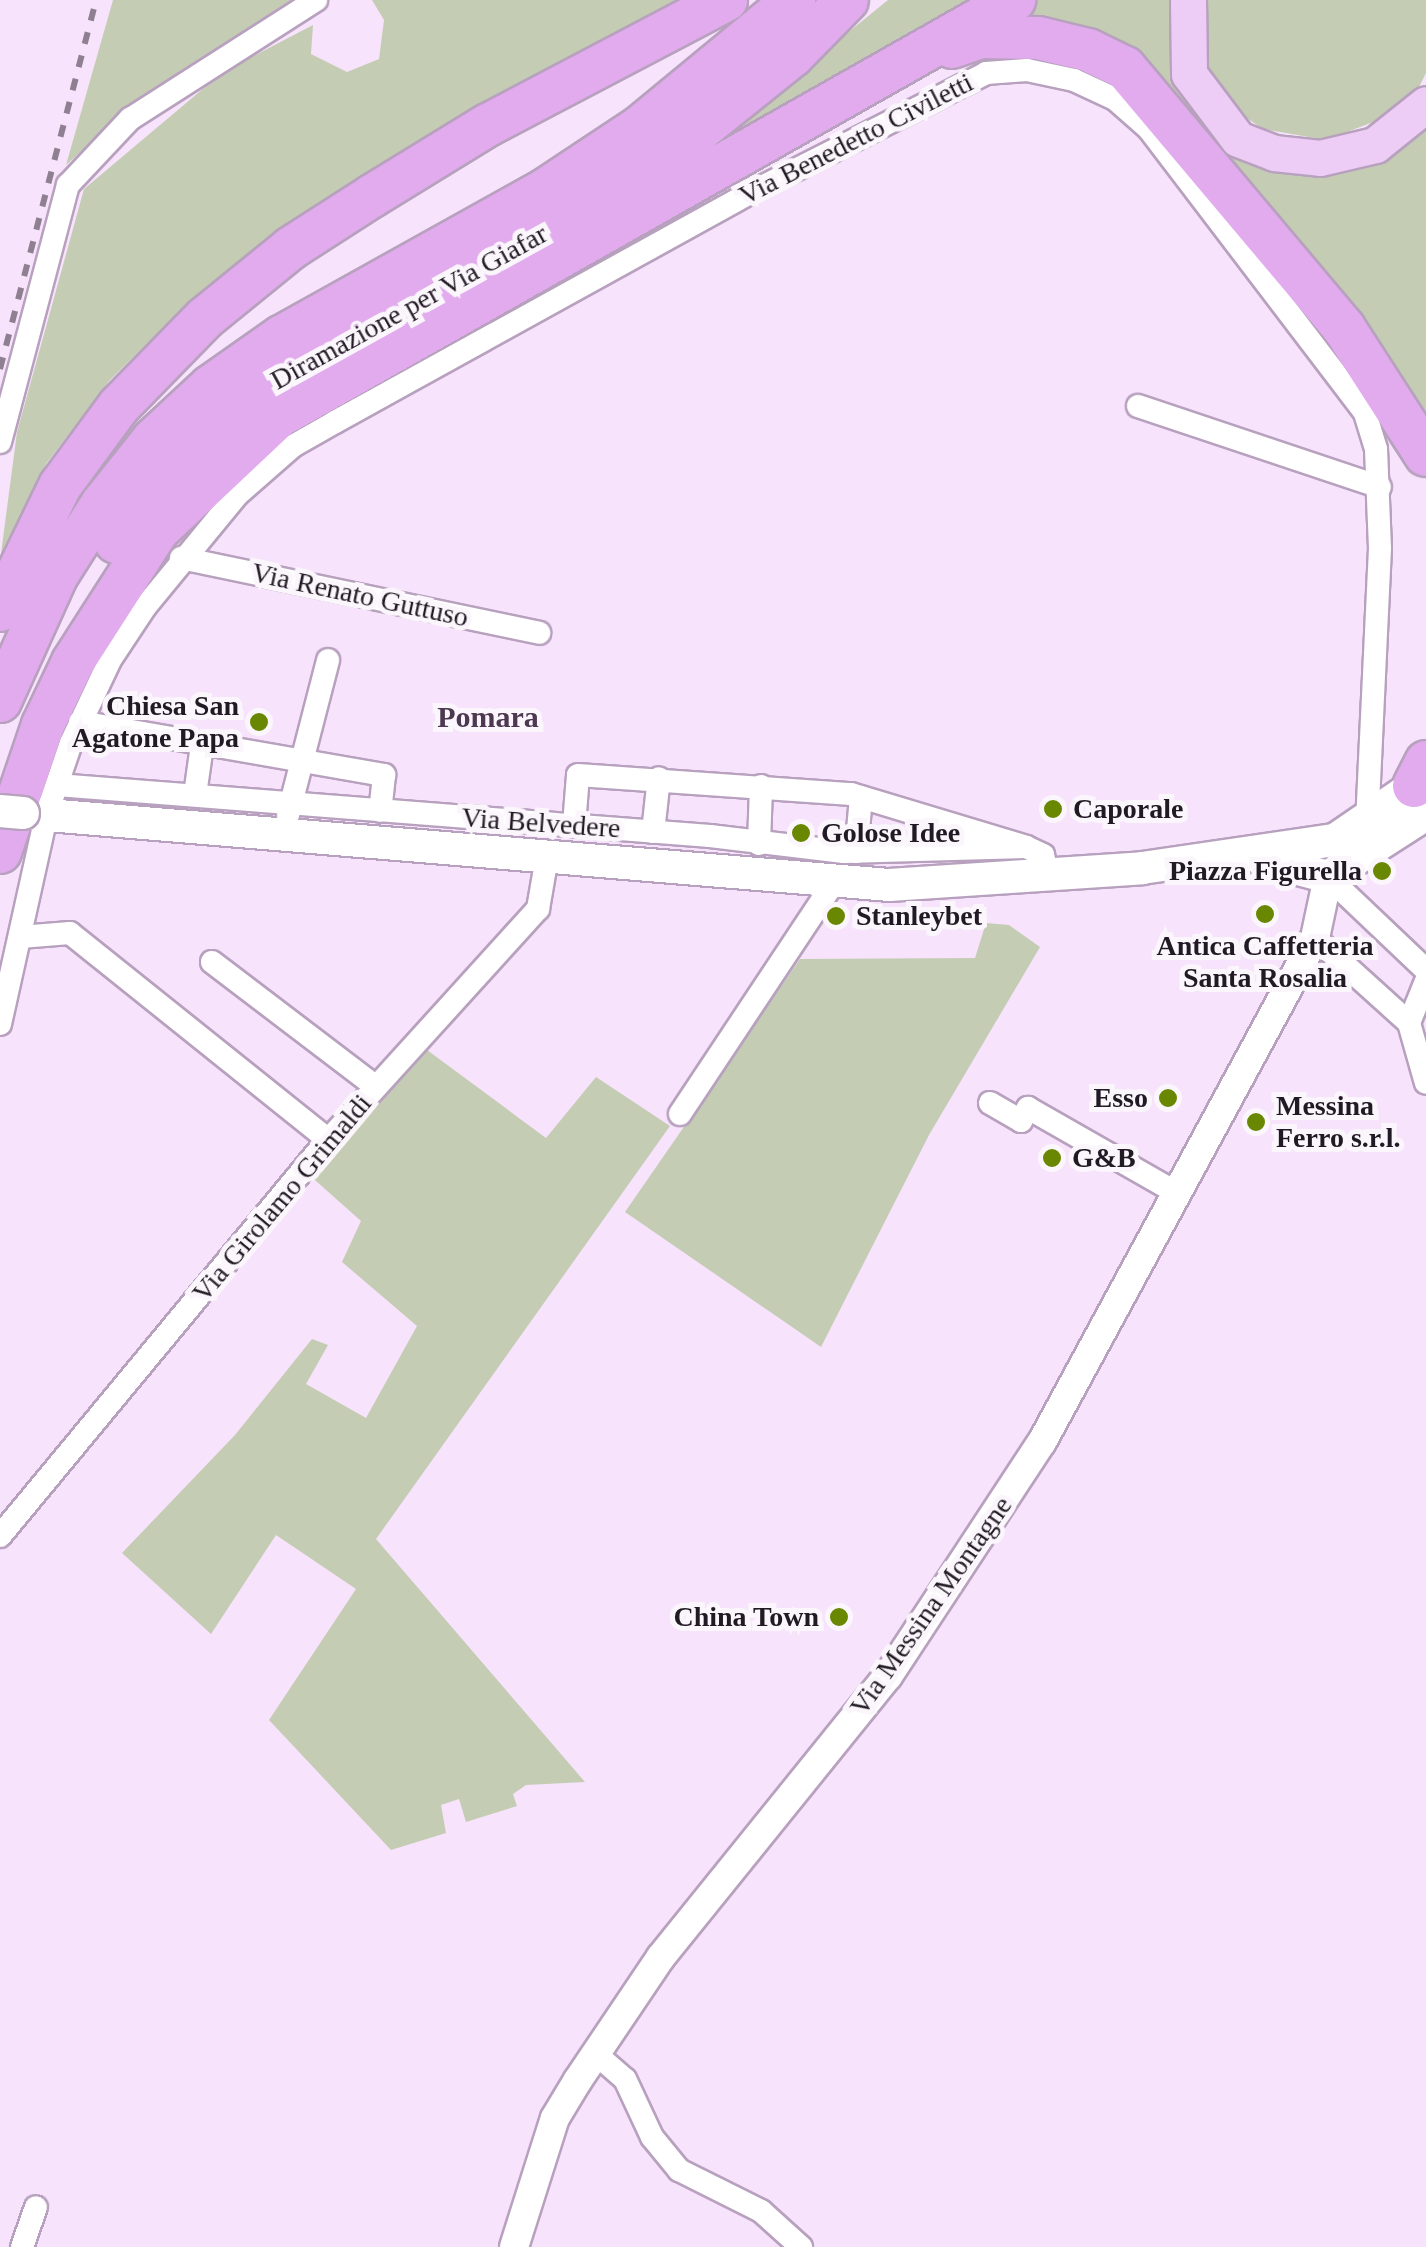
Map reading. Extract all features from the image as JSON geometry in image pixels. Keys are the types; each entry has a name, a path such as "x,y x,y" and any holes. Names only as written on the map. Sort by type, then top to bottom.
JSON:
{"highway":[{"path":"0,610 60,486 118,406 206,318 291,248 405,176 726,0"},
{"name":"Diramazione per Via Giafar","path":"0,701 57,575 102,504 153,440 210,387 280,338 545,190 640,127 794,0"},
{"name":"Diramazione per Via Giafar","path":"25,803 31,703 86,588 128,524 220,421 310,356 493,264 654,166 778,68 847,0"},
{"path":"0,852 43,725 74,662 158,531 279,416 1014,0"},
{"path":"913,58 981,38 1038,38 1088,50 1125,68 1344,328 1426,455"}],"main road":[{"path":"1188,0 1189,74 1238,138 1274,153 1320,158 1375,145 1426,104"},
{"path":"25,803 288,818 547,857 834,882 1048,877 1252,857 1335,840 1423,783"},
{"path":"1328,876 1423,783"},
{"path":"1328,876 1335,840"},
{"path":"1252,857 1328,876"}],"street":[{"path":"0,442 68,185 130,119 316,0"},
{"name":"Via Benedetto Civiletti","path":"0,1024 20,937 25,803 80,722 110,660 181,558 268,466 335,422 986,73 1028,70 1115,99 1149,129 1346,381 1370,431 1380,487 1367,822"},
{"path":"1138,406 1380,487"},
{"name":"Via Renato Guttuso","path":"181,558 539,633"},
{"path":"288,818 328,660"},
{"path":"80,722 384,775 380,811"},
{"path":"195,795 202,744"},
{"path":"574,825 578,775 761,786 861,797 1026,847 1042,856 1048,877"},
{"path":"653,832 658,778"},
{"path":"759,844 761,786"},
{"name":"Via Belvedere","path":"25,803 195,795 288,818 380,811 856,852 1026,847"},
{"path":"856,852 861,797"},
{"path":"916,814 917,853"},
{"name":"Via Girolamo Grimaldi","path":"0,1536 328,1140 538,909 547,857"},
{"path":"1328,876 1426,970"},
{"name":"Via Messina Montagne","path":"514,2247 554,2118 596,2054 661,1958 888,1676 980,1542 1179,1194 1315,938 1328,876"},
{"path":"680,1114 834,882"},
{"path":"20,937 70,933 328,1140"},
{"path":"1315,938 1409,1023 1426,1083"},
{"path":"212,962 376,1087"},
{"path":"1409,1023 1426,981"},
{"path":"990,1103 1021,1120 1028,1108 1179,1194"},
{"path":"596,2054 625,2079 652,2137 679,2170 761,2210 802,2247"},
{"path":"22,2247 36,2207"}],"green space":[{"path":"113,0 297,0 137,101 66,165"},
{"path":"372,0 677,0 309,211 191,300 110,380 46,464 0,561 17,432 84,189 223,72 313,25 311,54 347,72 379,59 384,20"},
{"path":"888,0 983,0 829,93 703,150"},
{"path":"1038,0 1176,0 1171,52 1182,86 1257,161 1317,176 1368,165 1426,118 1426,420 1389,361 1159,81 1002,24"},
{"path":"1204,0 1426,0 1426,73 1418,89 1381,119 1326,140 1263,129 1217,98 1200,55"},
{"path":"986,923 1009,925 1040,947 929,1135 821,1347 625,1212 800,959 975,958"},
{"path":"423,1047 546,1138 596,1077 670,1126 376,1539 585,1782 526,1785 513,1794 517,1806 466,1822 459,1799 441,1805 446,1833 391,1850 269,1720 356,1589 276,1535 211,1634 122,1553 235,1435 312,1339 328,1345 306,1384 366,1418 417,1326 342,1262 361,1221 307,1173"}],"railway":[{"path":"0,369 96,0"}],"place":[{"name":"Chiesa San Agatone Papa","path":"259,722"},
{"name":"Caporale","path":"1053,809"},
{"name":"Golose Idee","path":"801,833"},
{"name":"Piazza Figurella","path":"1382,871"},
{"name":"Antica Caffetteria Santa Rosalia","path":"1265,914"},
{"name":"Stanleybet","path":"836,916"},
{"name":"Esso","path":"1168,1098"},
{"name":"Messina Ferro s.r.l.","path":"1256,1122"},
{"name":"G&B","path":"1052,1158"},
{"name":"China Town","path":"839,1617"}],"district":[{"name":"Pomara","path":"488,717"}]}
